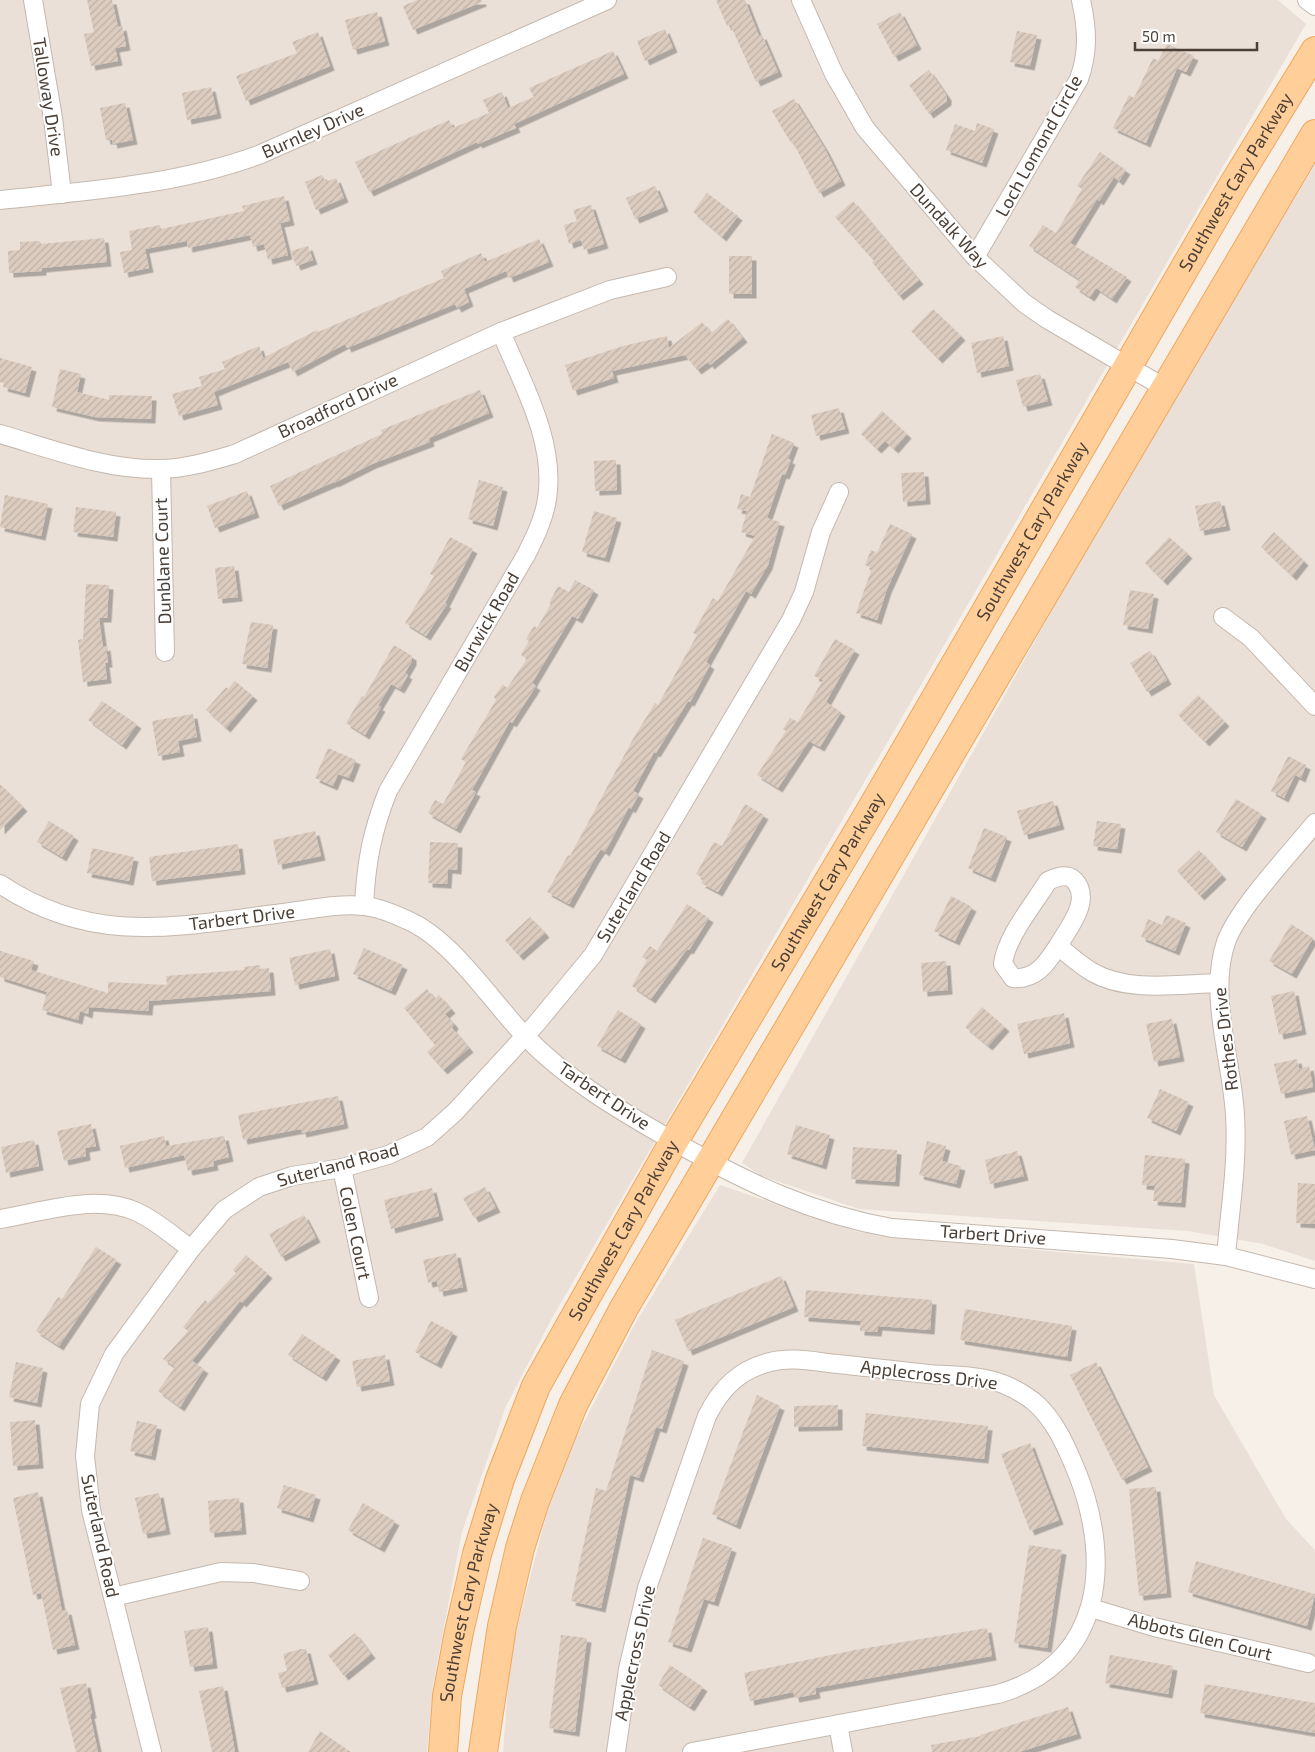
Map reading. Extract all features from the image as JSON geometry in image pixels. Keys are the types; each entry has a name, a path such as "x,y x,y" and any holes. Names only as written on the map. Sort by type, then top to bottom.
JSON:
{"main road":[{"name":"Southwest Cary Parkway","path":"447,1752 447,1696 477,1554 500,1479 536,1386 674,1141 868,815 1230,190 1315,51"},
{"name":"Southwest Cary Parkway","path":"483,1752 502,1626 520,1548 535,1501 573,1405 624,1308 1315,134"}],"street":[{"name":"Talloway Drive","path":"33,0 53,118 62,194"},
{"name":"Burnley Drive","path":"0,200 175,180 228,167 262,154 607,0"},
{"name":"Dundalk Way","path":"800,0 834,74 866,128 974,257 1000,282 1039,314 1165,388"},
{"name":"Loch Lomond Circle","path":"974,257 1079,79 1085,62 1088,43 1081,0"},
{"path":"1307,0 1315,6"},
{"name":"Broadford Drive","path":"0,434 92,462 161,469 203,463 235,454 501,332 610,290 667,277"},
{"name":"Burwick Road","path":"364,906 368,853 374,826 388,791 526,555 541,523 545,507 549,477 546,449 501,332"},
{"name":"Dunblane Court","path":"161,469 165,652"},
{"name":"Suterland Road","path":"152,1752 91,1510 86,1481 84,1456 90,1404 114,1354 191,1249 224,1210 248,1193 292,1176 342,1168 388,1155 426,1137 455,1112 572,983 612,926 791,620 804,592 820,532 839,492"},
{"path":"1223,617 1251,638 1315,706"},
{"name":"Rothes Drive","path":"1226,1256 1235,1179 1236,1146 1232,1086 1218,984 1223,954 1233,927 1250,903 1315,823"},
{"path":"1065,876 1072,878 1080,888 1082,898 1078,910 1058,946 1035,975 1024,979 1013,978 1003,964 1004,955 1011,940 1048,881 1065,876"},
{"name":"Tarbert Drive","path":"0,884 22,897 64,916 91,923 133,928 174,926 322,908 364,906 409,920 440,941 524,1036 593,1093 710,1162 759,1188 874,1225 1172,1249 1226,1256 1315,1279"},
{"path":"1058,946 1092,972 1116,981 1156,985 1218,984"},
{"name":"Colen Court","path":"342,1168 369,1298"},
{"path":"0,1219 78,1205 112,1204 148,1218 191,1249"},
{"name":"Applecross Drive","path":"616,1752 628,1670 647,1588 707,1416 716,1399 731,1381 743,1373 771,1362 787,1359 991,1381 1003,1384 1032,1400 1057,1432 1084,1491 1095,1539 1096,1584 1091,1608 1080,1632 1061,1658 1048,1671 1024,1686 998,1694 692,1752"},
{"path":"113,1597 203,1574 221,1572 254,1573 300,1581"},
{"name":"Abbots Glen Court","path":"1091,1608 1146,1625 1308,1663"},
{"path":"838,1724 843,1752"}],"shaded area":[{"path":"0,0 1278,0 1306,24 552,1318 506,1406 462,1532 433,1685 427,1752 0,1752"},
{"path":"1315,165 1315,1261 1263,1244 1188,1231 859,1209 762,1176 742,1163 1131,470"},
{"path":"720,1185 858,1232 1194,1264 1214,1395 1286,1519 1315,1550 1315,1752 503,1752 511,1651 557,1474 636,1322"}],"building":[{"path":"87,0 112,0 118,27 122,26 126,46 115,48 118,61 91,66 84,34 94,32"},
{"path":"417,0 482,0 482,2 413,30 403,6"},
{"path":"716,0 745,0 759,36 762,35 778,72 756,82 730,24 727,26"},
{"path":"377,12 385,41 353,50 345,20"},
{"path":"900,12 917,45 894,57 877,24"},
{"path":"665,29 673,48 645,61 637,41"},
{"path":"1017,31 1037,35 1030,66 1010,62"},
{"path":"318,32 330,66 246,101 236,76 297,53 292,42"},
{"path":"1167,44 1194,56 1186,72 1177,68 1146,143 1113,128 1129,95 1134,98 1153,58 1158,61"},
{"path":"613,51 624,74 514,124 516,128 478,144 477,142 369,192 355,162 449,120 453,128 489,113 483,100 502,92 508,108 534,97 529,88"},
{"path":"929,70 947,96 947,101 929,114 909,85"},
{"path":"211,87 217,114 187,120 182,93"},
{"path":"794,99 825,149 841,181 819,193 793,142 791,143 772,111"},
{"path":"125,103 133,140 113,144 112,140 106,140 100,108"},
{"path":"977,123 994,129 982,163 946,150 955,124 975,131"},
{"path":"1100,152 1126,170 1119,181 1114,177 1099,201 1097,199 1070,243 1127,277 1112,299 1096,288 1090,297 1075,287 1080,280 1029,246 1043,225 1056,233 1082,189 1077,186"},
{"path":"322,175 326,182 336,178 344,198 316,210 305,182"},
{"path":"655,186 664,207 635,219 626,198"},
{"path":"707,193 738,216 722,237 693,212"},
{"path":"284,196 290,221 280,223 288,255 268,260 264,244 253,247 250,235 188,248 187,241 145,249 149,268 124,273 120,252 132,250 129,231 160,225 161,229 244,211 242,206"},
{"path":"853,201 919,280 899,296 872,262 874,261 835,217"},
{"path":"591,205 604,244 584,250 581,240 569,244 564,225 577,221 573,210"},
{"path":"104,238 107,262 42,268 42,271 9,273 8,251 20,250 20,242 40,241 41,244"},
{"path":"539,239 549,262 509,278 506,271 464,289 469,302 457,308 455,304 347,348 345,344 293,372 288,362 214,392 218,405 179,416 172,394 202,386 199,377 225,369 222,362 259,346 263,358 317,330 318,332 444,278 441,271 481,253 485,262"},
{"path":"308,246 313,260 296,266 291,251"},
{"path":"729,256 752,256 752,294 729,294"},
{"path":"933,309 961,336 938,359 911,331"},
{"path":"728,319 743,338 710,365 708,362 697,370 685,355 612,371 614,378 573,391 565,365 623,346 667,336 669,348 702,322 711,333"},
{"path":"1003,336 1009,366 977,373 971,343"},
{"path":"0,358 32,367 25,393 3,387 4,383 0,382"},
{"path":"60,369 81,374 77,392 109,400 109,395 152,396 151,419 95,417 52,407"},
{"path":"1040,374 1048,401 1023,407 1016,380"},
{"path":"480,390 489,413 429,438 430,442 372,464 334,483 279,506 270,486 382,434 381,430"},
{"path":"839,408 845,429 816,436 811,415"},
{"path":"882,411 907,434 894,449 885,441 877,449 861,434"},
{"path":"772,434 794,443 788,459 791,460 785,475 782,474 767,518 780,522 768,565 751,594 746,591 706,662 710,665 690,702 688,701 656,753 654,752 633,791 639,794 631,809 629,807 605,852 601,849 595,858 569,904 547,892 568,855 570,856 633,739 655,703 658,705 697,635 693,633 713,598 718,601 755,536 741,532 747,511 737,509 741,494 750,497"},
{"path":"616,460 617,490 595,491 594,461"},
{"path":"924,472 926,500 903,502 901,473"},
{"path":"479,480 503,487 493,526 468,519"},
{"path":"247,491 255,513 215,528 207,506"},
{"path":"5,495 48,504 41,536 0,527"},
{"path":"1220,501 1226,526 1200,531 1195,506"},
{"path":"76,507 116,512 113,537 73,532"},
{"path":"594,511 617,518 605,558 582,552"},
{"path":"890,524 912,534 887,589 877,620 856,613 872,568 865,565 871,550 877,553"},
{"path":"1274,532 1304,561 1292,576 1261,547"},
{"path":"450,537 473,549 445,603 447,604 426,636 405,623 434,576 430,574"},
{"path":"1169,537 1188,554 1163,581 1145,563"},
{"path":"234,566 238,597 218,599 215,568"},
{"path":"575,580 594,590 578,619 572,616 532,683 536,686 512,723 510,721 472,790 476,792 456,829 428,813 435,800 443,804 466,762 461,759 496,700 494,697 503,684 507,688 527,659 521,655 529,641 526,639 534,626 537,628 551,604 549,603 558,586 569,592"},
{"path":"86,584 109,585 107,618 99,618 103,647 106,646 108,663 105,663 107,679 83,682 78,640 83,639"},
{"path":"1130,590 1154,594 1148,629 1123,625"},
{"path":"251,622 273,625 267,668 242,664"},
{"path":"835,639 855,650 826,702 841,712 820,747 809,741 778,788 757,775 786,731 783,729 790,718 798,722 823,680 814,676"},
{"path":"394,645 412,656 412,661 405,673 408,675 400,689 391,684 378,706 381,707 365,735 346,723 362,696 364,697"},
{"path":"1150,651 1167,680 1147,692 1130,663"},
{"path":"235,681 253,696 226,728 206,710 226,687 228,689"},
{"path":"1198,695 1225,722 1205,742 1178,715"},
{"path":"102,701 137,724 122,745 88,720"},
{"path":"193,714 197,737 178,741 180,752 158,756 152,721"},
{"path":"328,748 356,760 349,778 338,774 333,786 315,778"},
{"path":"1288,756 1306,765 1301,778 1295,775 1284,798 1271,791"},
{"path":"0,784 23,807 0,830"},
{"path":"1236,799 1262,814 1242,847 1216,832"},
{"path":"1053,801 1060,825 1024,835 1017,811"},
{"path":"745,804 764,815 718,892 701,883 704,879 696,874 714,842 722,846"},
{"path":"49,821 74,836 62,857 37,842"},
{"path":"1097,821 1121,824 1117,849 1093,846"},
{"path":"984,828 1007,837 991,878 968,868"},
{"path":"315,831 321,856 278,865 273,840"},
{"path":"430,842 458,843 457,870 448,869 447,884 428,883"},
{"path":"238,844 241,870 152,881 149,857"},
{"path":"92,848 134,857 129,881 87,873"},
{"path":"1199,850 1222,875 1200,896 1177,871"},
{"path":"951,896 972,907 955,941 934,931"},
{"path":"687,904 709,918 689,950 687,949 651,999 632,986 647,960 642,957 650,946 657,951"},
{"path":"1166,915 1186,923 1175,951 1141,937 1148,919 1162,925"},
{"path":"530,917 545,933 519,956 505,940"},
{"path":"1291,924 1313,938 1292,974 1269,961"},
{"path":"364,948 403,965 391,991 353,974"},
{"path":"330,949 335,976 295,985 289,958"},
{"path":"0,951 34,961 31,970 108,993 108,982 167,985 166,976 244,970 244,967 260,965 260,969 269,968 271,991 149,1001 148,1011 89,1007 88,1014 80,1011 78,1020 42,1010 47,992 0,977"},
{"path":"946,961 948,990 923,992 921,963"},
{"path":"427,989 435,999 439,995 451,1009 445,1014 454,1024 452,1028 469,1048 443,1070 427,1052 435,1045 404,1008"},
{"path":"1294,991 1302,1030 1279,1035 1271,996"},
{"path":"982,1007 1005,1027 988,1046 965,1027"},
{"path":"618,1010 641,1024 621,1059 597,1046"},
{"path":"1064,1013 1070,1043 1024,1054 1017,1024"},
{"path":"1172,1019 1180,1057 1154,1062 1146,1024"},
{"path":"1297,1059 1299,1069 1309,1066 1313,1087 1281,1094 1274,1064"},
{"path":"1160,1089 1189,1102 1176,1131 1147,1118"},
{"path":"338,1096 344,1124 302,1133 301,1129 243,1140 238,1115"},
{"path":"1307,1116 1315,1150 1291,1155 1284,1121"},
{"path":"91,1124 96,1146 85,1148 86,1156 64,1161 57,1131"},
{"path":"796,1125 830,1135 822,1165 787,1154"},
{"path":"164,1136 166,1146 224,1136 229,1157 213,1161 214,1166 188,1171 184,1155 125,1168 120,1146"},
{"path":"34,1140 39,1166 6,1173 1,1147"},
{"path":"927,1141 946,1146 942,1161 961,1166 956,1184 919,1175"},
{"path":"853,1147 897,1150 895,1182 851,1179"},
{"path":"1017,1151 1024,1176 990,1184 985,1160"},
{"path":"1145,1155 1185,1159 1181,1203 1153,1201 1155,1186 1142,1185"},
{"path":"1298,1183 1315,1184 1315,1224 1296,1223"},
{"path":"485,1187 496,1208 474,1218 463,1198"},
{"path":"432,1188 439,1216 391,1229 384,1200"},
{"path":"304,1215 316,1238 281,1257 269,1234"},
{"path":"96,1247 117,1260 59,1346 36,1331 58,1297 62,1299"},
{"path":"456,1253 463,1287 439,1292 437,1281 428,1283 423,1260"},
{"path":"246,1255 268,1274 242,1303 240,1301 192,1361 204,1369 180,1407 158,1391 175,1367 163,1359 188,1331 183,1327 205,1300 208,1303 236,1273 233,1270"},
{"path":"781,1276 794,1307 688,1351 675,1320"},
{"path":"806,1290 932,1300 930,1330 878,1326 877,1332 860,1331 860,1321 804,1317"},
{"path":"965,1309 1072,1326 1067,1357 960,1340"},
{"path":"431,1321 453,1332 437,1364 415,1352"},
{"path":"302,1334 336,1356 322,1377 288,1355"},
{"path":"652,1350 684,1361 662,1429 656,1427 639,1478 630,1475 601,1608 571,1601 596,1488 606,1491"},
{"path":"385,1355 390,1381 357,1387 352,1361"},
{"path":"16,1362 43,1368 37,1403 9,1397"},
{"path":"1096,1362 1148,1467 1122,1480 1070,1375"},
{"path":"757,1395 780,1406 736,1525 712,1514"},
{"path":"838,1405 838,1426 794,1427 794,1406"},
{"path":"866,1413 988,1426 984,1459 862,1446"},
{"path":"35,1420 39,1464 13,1466 10,1422"},
{"path":"137,1421 157,1425 151,1456 130,1451"},
{"path":"1030,1443 1059,1520 1030,1531 1001,1454"},
{"path":"284,1485 316,1495 309,1518 277,1508"},
{"path":"1156,1487 1167,1593 1139,1596 1129,1489"},
{"path":"38,1492 62,1611 67,1610 75,1645 53,1650 41,1593 33,1595 13,1498"},
{"path":"159,1493 166,1530 143,1534 135,1498"},
{"path":"239,1498 242,1530 210,1533 208,1501"},
{"path":"363,1503 395,1521 380,1548 348,1530"},
{"path":"703,1538 732,1548 714,1602 704,1599 687,1648 668,1642"},
{"path":"1029,1545 1062,1550 1047,1648 1014,1643"},
{"path":"1196,1561 1315,1594 1307,1626 1188,1592"},
{"path":"208,1627 213,1664 190,1667 184,1631"},
{"path":"987,1628 992,1656 815,1688 816,1694 795,1698 793,1692 750,1701 744,1673 855,1650"},
{"path":"355,1633 371,1654 344,1676 328,1655"},
{"path":"561,1635 587,1638 575,1732 549,1728"},
{"path":"306,1649 314,1680 282,1688 278,1673 287,1671 283,1654"},
{"path":"1110,1655 1173,1666 1168,1694 1105,1683"},
{"path":"670,1665 703,1687 690,1707 658,1685"},
{"path":"86,1683 98,1752 76,1752 60,1688"},
{"path":"1205,1684 1315,1703 1315,1733 1200,1713"},
{"path":"223,1686 235,1752 212,1752 199,1691"},
{"path":"1068,1707 1077,1734 1019,1752 932,1752 931,1745 981,1736"},
{"path":"320,1731 351,1752 308,1752"}]}
